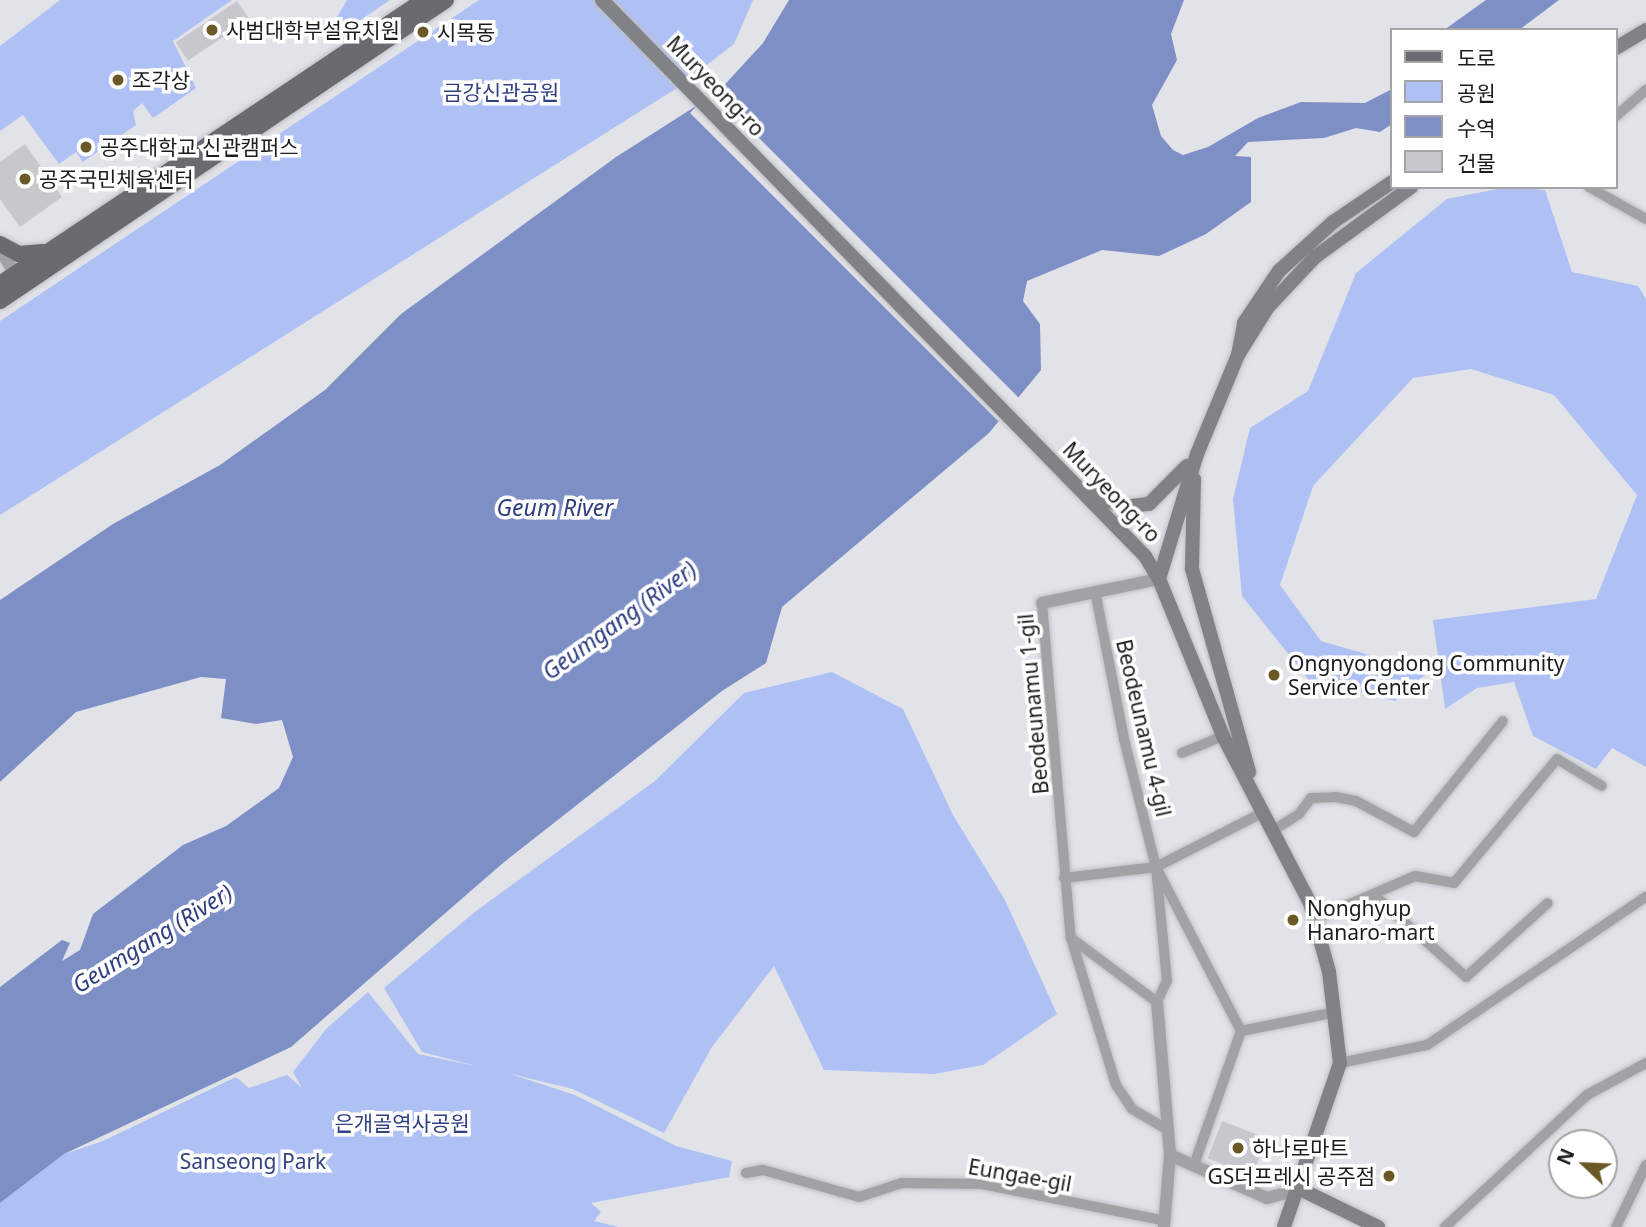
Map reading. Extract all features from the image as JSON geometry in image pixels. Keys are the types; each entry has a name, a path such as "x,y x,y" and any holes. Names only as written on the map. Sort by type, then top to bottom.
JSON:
{"main road":[{"path":"0,301 55,247 424,0"},
{"path":"0,284 19,280 338,78 446,0"},
{"name":"Muryeong-ro","path":"602,0 1145,556 1159,579 1223,736 1317,918 1336,1012 1340,1063 1300,1189 1284,1227"},
{"path":"1618,40 1646,22"},
{"path":"1618,47 1646,30"},
{"path":"1238,355 1244,323 1279,271 1334,222 1390,183"},
{"path":"1159,579 1197,454 1238,355 1268,307 1315,257 1408,189"},
{"path":"0,244 19,254 55,247"},
{"path":"1074,483 1123,507 1149,504 1170,489 1197,454"},
{"path":"1197,454 1192,569 1262,813"},
{"path":"1300,1189 1378,1227"}],"street":[{"path":"1618,114 1646,90"},
{"path":"1593,189 1646,219"},
{"path":"0,250 19,280"},
{"name":"Beodeunamu 1-gil","path":"1159,579 1096,596 1042,603 1071,937 1116,1085 1132,1109 1168,1130"},
{"name":"Beodeunamu 4-gil","path":"1096,596 1124,739 1156,867 1241,1031"},
{"path":"1272,831 1299,814 1311,798 1336,797 1356,801 1414,832 1503,721"},
{"path":"1182,754 1223,736"},
{"path":"1317,918 1415,876 1454,883 1558,759 1602,786"},
{"path":"1065,878 1156,867 1262,813"},
{"path":"1156,867 1167,981 1157,1002 1170,1155 1164,1224"},
{"path":"1374,895 1466,977 1548,903"},
{"path":"1340,1063 1427,1045 1646,897"},
{"path":"1071,937 1157,1002"},
{"path":"1194,1164 1241,1031 1336,1012"},
{"path":"1445,1227 1587,1095 1646,1063"},
{"path":"1170,1155 1267,1198 1300,1189"},
{"path":"1616,1227 1646,1165"},
{"name":"Eungae-gil","path":"746,1173 763,1170 859,1196 902,1183 982,1184 1164,1224"}],"green space":[{"path":"60,0 232,0 173,41 196,88 153,118 142,103 133,111 136,125 83,162 76,152 59,164 23,115 0,131 0,46"},
{"path":"347,0 390,0 346,30 337,17"},
{"name":"금강신관공원","path":"479,0 753,0 734,44 677,88 0,515 0,321"},
{"path":"1497,189 1545,190 1572,272 1638,286 1646,299 1646,767 1612,748 1596,769 1533,736 1514,682 1477,688 1445,709 1433,620 1596,599 1637,495 1554,395 1471,369 1413,378 1313,486 1280,585 1321,641 1428,672 1395,701 1309,680 1242,596 1233,499 1250,428 1308,391 1356,273 1447,199"},
{"path":"832,672 903,709 953,815 1005,900 1057,1014 983,1065 934,1074 824,1070 774,966 712,1047 664,1133 573,1089 507,1073 575,1095 676,1146 732,1161 729,1177 591,1203 601,1212 594,1221 619,1227 0,1227 0,1203 64,1154 103,1141 236,1077 249,1088 287,1075 302,1088 293,1072 326,1029 368,992 418,1054 476,1066 422,1052 384,988 476,911 655,781 744,693"}],"water":[{"name":"Geum River","path":"789,0 1184,0 1171,34 1177,60 1152,105 1161,136 1173,150 1183,155 1208,147 1258,118 1301,102 1365,103 1390,90 1390,125 1380,132 1356,128 1324,138 1248,142 1235,156 1251,157 1251,202 1206,234 1159,256 1102,250 1027,281 1023,301 1040,324 1041,370 989,433 782,607 766,663 722,691 503,863 291,1047 64,1154 0,1203 0,987 62,940 70,943 62,961 80,950 93,914 183,845 226,826 279,788 293,757 282,720 256,724 221,718 226,679 201,677 76,712 0,782 0,600 113,524 220,465 325,390 401,314 616,157 718,92 763,43"},
{"path":"1486,0 1559,0 1522,28 1447,28"}],"pier":[{"path":"712,91 1020,399 998,421 690,113"}],"building":[{"name":"사범대학부설유치원","path":"237,1 249,19 188,61 176,42"},
{"name":"공주국민체육센터","path":"25,144 62,197 20,227 0,199 0,162"},
{"name":"하나로마트","path":"1222,1121 1267,1138 1252,1176 1208,1158"}],"place":[{"name":"사범대학부설유치원","path":"212,30"},
{"name":"시목동","path":"423,32"},
{"name":"조각상","path":"118,80"},
{"name":"공주대학교 신관캠퍼스","path":"86,147"},
{"name":"공주국민체육센터","path":"25,179"},
{"name":"Ongnyongdong Community Service Center","path":"1274,675"},
{"name":"Nonghyup Hanaro-mart","path":"1293,920"},
{"name":"하나로마트","path":"1238,1148"},
{"name":"GS더프레시 공주점","path":"1389,1176"}],"water label":[{"name":"Geumgang (River)","path":"619,620"},
{"name":"Geumgang (River)","path":"152,938"}],"park label":[{"name":"은개골역사공원","path":"402,1123"},
{"name":"Sanseong Park","path":"253,1161"}]}
